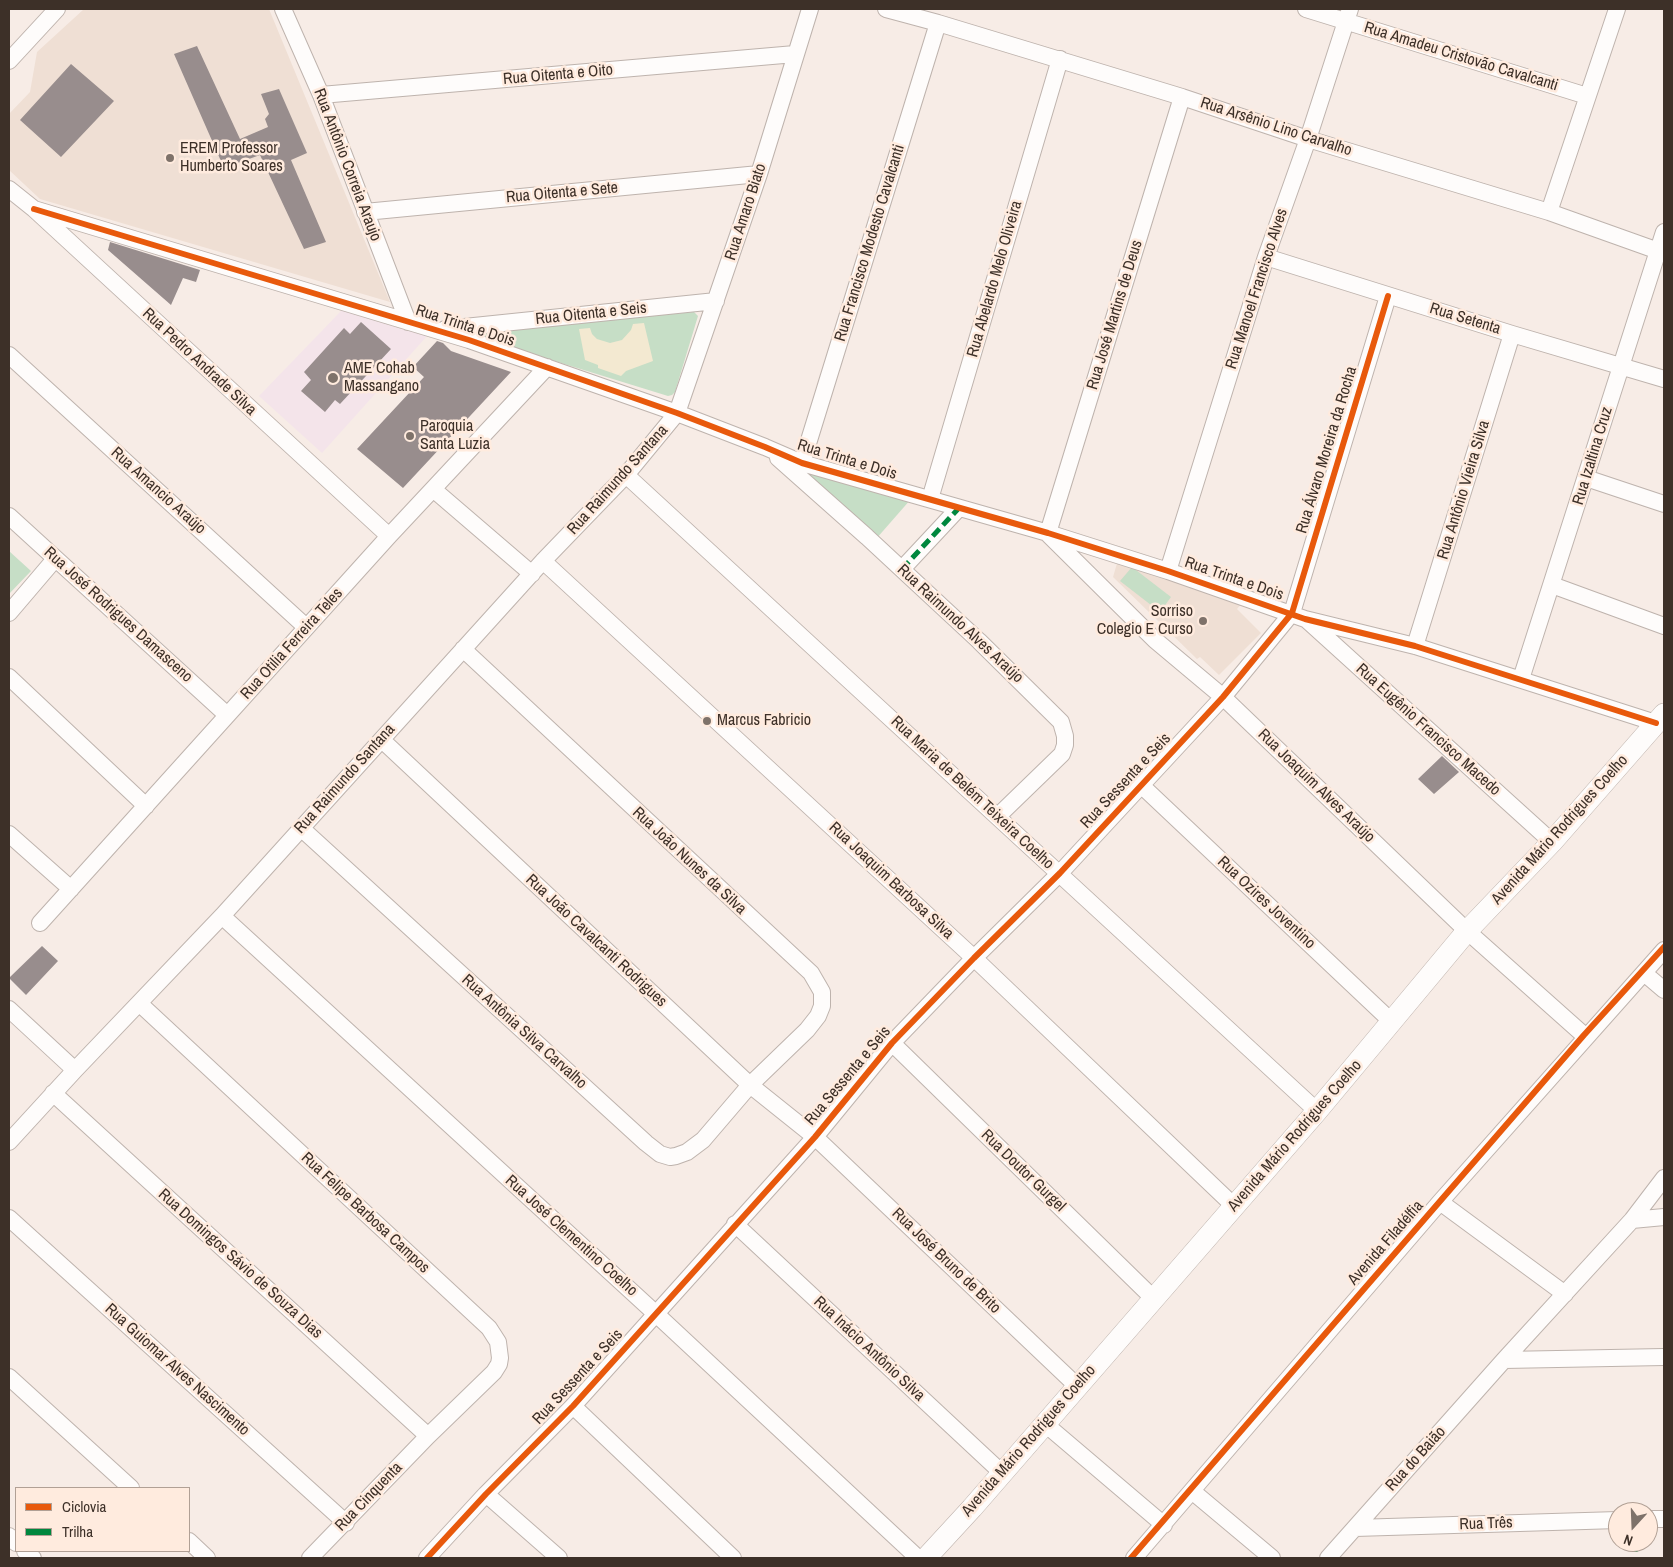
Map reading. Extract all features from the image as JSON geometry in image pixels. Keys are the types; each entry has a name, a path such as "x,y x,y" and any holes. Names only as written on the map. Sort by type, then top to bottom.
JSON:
{"main road":[{"name":"Avenida Mário Rodrigues Coelho","path":"926,1558 1317,1111 1468,931 1552,842 1660,718"}],"street":[{"path":"9,60 57,9"},
{"name":"Rua Antônio Correia Araujo","path":"283,9 321,95 408,322"},
{"name":"Rua Amaro Biato","path":"677,413 759,174 810,9"},
{"name":"Rua Arsênio Lino Carvalho","path":"886,9 1060,59 1308,139 1549,212 1661,252"},
{"name":"Rua Amadeu Cristovão Cavalcanti","path":"1306,9 1348,15 1587,96"},
{"path":"1549,212 1617,9"},
{"name":"Rua Manoel Francisco Alves","path":"1168,571 1266,257 1308,139 1348,15"},
{"name":"Rua Francisco Modesto Cavalcanti","path":"802,463 938,23"},
{"name":"Rua Oitenta e Oito","path":"321,95 795,54"},
{"name":"Rua Abelardo Melo Oliveira","path":"930,499 1060,59"},
{"name":"Rua José Martins de Deus","path":"1048,534 1182,97"},
{"name":"Rua Oitenta e Sete","path":"365,212 759,174"},
{"name":"Rua Pedro Andrade Silva","path":"9,188 389,536"},
{"name":"Rua Trinta e Dois","path":"34,209 469,340 677,413 802,463 930,499 1168,571 1298,616 1415,646 1660,718"},
{"name":"Rua Izaltina Cruz","path":"1522,679 1621,365 1661,252 1664,232"},
{"name":"Rua Setenta","path":"1266,257 1388,296 1664,379"},
{"name":"Rua Álvaro Moreira da Rocha","path":"1298,616 1388,296"},
{"name":"Rua Oitenta e Seis","path":"435,330 716,301"},
{"name":"Rua Antônio Vieira Silva","path":"1415,646 1512,334"},
{"name":"Rua Amancio Araújo","path":"9,355 306,627"},
{"name":"Rua Otilia Ferreira Teles","path":"40,923 389,536 547,368"},
{"name":"Rua Raimundo Santana","path":"9,1142 53,1093 222,916 543,561 626,475 677,413"},
{"name":"Rua Raimundo Alves Araújo","path":"765,447 979,641 1061,722 1064,729 1065,745 1062,754 998,816"},
{"name":"Rua Maria de Belém Teixeira Coelho","path":"626,475 1317,1111"},
{"path":"1586,478 1664,504"},
{"path":"434,489 532,574"},
{"path":"902,570 958,509"},
{"name":"Rua José Rodrigues Damasceno","path":"9,516 227,715"},
{"name":"Rua Joaquim Alves Araújo","path":"1048,534 1155,640 1223,697 1468,931 1586,1037"},
{"path":"9,613 55,559"},
{"name":"Rua Joaquim Barbosa Silva","path":"543,561 974,958 1234,1206"},
{"path":"1552,585 1664,626"},
{"name":"Rua Sessenta e Seis","path":"427,1558 572,1406 815,1137 892,1043 1060,873 1298,616"},
{"name":"Rua Eugênio Francisco Macedo","path":"1298,616 1552,842"},
{"name":"Rua João Nunes da Silva","path":"463,649 811,974 816,981 822,992 822,1006 818,1016 807,1030 750,1085"},
{"path":"9,677 146,806"},
{"name":"Rua João Cavalcanti Rodrigues","path":"382,740 750,1085 815,1137"},
{"name":"Rua Ozires Joventino","path":"1141,785 1392,1022"},
{"name":"Rua Antônia Silva Carvalho","path":"301,828 660,1154 670,1157 687,1152 702,1140 750,1085"},
{"path":"9,834 71,889"},
{"name":"Rua José Clementino Coelho","path":"222,916 656,1313 918,1558"},
{"name":"Avenida Filadélfia","path":"1134,1558 1440,1202 1664,950"},
{"path":"1644,973 1664,990"},
{"name":"Rua Felipe Barbosa Campos","path":"139,1003 482,1322 494,1336 498,1342 500,1358 494,1372 428,1436"},
{"path":"9,1010 75,1070"},
{"name":"Rua Doutor Gurgel","path":"892,1043 1154,1299"},
{"name":"Rua Domingos Sávio de Souza Dias","path":"53,1093 428,1436"},
{"name":"Rua José Bruno de Brito","path":"815,1137 1077,1386"},
{"name":"Rua do Baião","path":"1328,1558 1504,1360 1632,1220 1664,1178"},
{"path":"1440,1202 1564,1294"},
{"path":"1632,1220 1664,1217"},
{"name":"Rua Guiomar Alves Nascimento","path":"9,1218 346,1523"},
{"name":"Rua Inácio Antônio Silva","path":"735,1224 1002,1473"},
{"path":"1504,1360 1664,1357"},
{"path":"9,1377 129,1487"},
{"path":"572,1406 733,1558"},
{"path":"1044,1423 1164,1525"},
{"name":"Rua Cinquenta","path":"310,1558 346,1523 428,1436"},
{"path":"1192,1491 1272,1558"},
{"path":"486,1494 558,1558"},
{"name":"Rua Três","path":"1354,1528 1608,1520"},
{"path":"190,1543 207,1558"}],"shaded area":[{"name":"EREM Professor Humberto Soares","path":"84,9 269,9 390,302 40,199 9,170 9,114 30,92 37,52"},
{"name":"AME Cohab Massangano","path":"343,309 428,335 322,453 259,396"},
{"name":"Sorriso Colegio E Curso","path":"1118,560 1242,603 1237,609 1261,633 1219,675 1200,657 1197,659 1113,577"}],"green space":[{"path":"694,312 698,316 675,392 668,396 480,338 479,334 482,331"},
{"path":"796,467 911,499 876,539"},
{"path":"9,551 31,571 9,594"},
{"path":"1132,567 1171,597 1160,612 1120,581"}],"sand":[{"path":"644,323 653,361 626,371 621,376 598,368 598,365 585,360 579,329 590,328 592,334 597,339 610,343 622,340 631,330 633,324"}],"building":[{"path":"197,46 240,139 268,127 265,119 269,114 261,94 279,89 307,153 291,160 326,242 304,249 260,155 224,168 174,54"},
{"path":"71,64 114,101 61,157 20,120"},
{"path":"110,242 200,270 196,282 183,278 171,305 108,250"},
{"path":"361,322 391,349 340,404 335,400 325,412 301,391 311,380 304,372 344,328 350,334"},
{"path":"437,341 443,343 451,351 511,372 403,488 357,449 424,377 413,367"},
{"path":"1442,756 1459,772 1434,794 1418,779"},
{"path":"42,946 58,961 26,995 9,978"}],"marked path":[{"path":"902,569 958,509"},
{"path":"1635,1552 1635,1558"}],"cycle path":[{"path":"34,209 469,340 677,413 802,463 1048,533 1168,571 1305,619 1415,646 1656,723"},
{"path":"427,1558 486,1494 573,1406 815,1137 892,1043 1060,873 1223,697 1292,613 1388,296"},
{"path":"1131,1558 1584,1035 1664,947"}],"place":[{"name":"EREM Professor Humberto Soares","path":"170,158"},
{"name":"AME Cohab Massangano","path":"333,378"},
{"name":"Paroquia Santa Luzia","path":"410,436"},
{"name":"Sorriso Colegio E Curso","path":"1203,621"},
{"name":"Marcus Fabricio","path":"707,721"}]}
